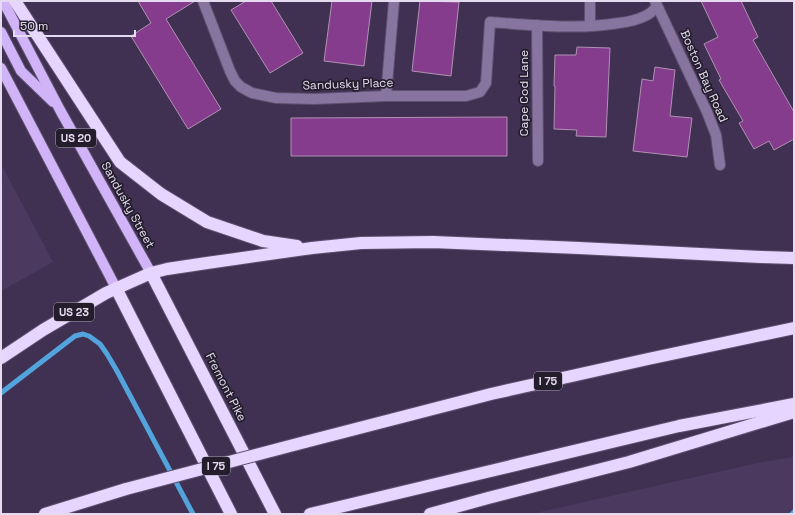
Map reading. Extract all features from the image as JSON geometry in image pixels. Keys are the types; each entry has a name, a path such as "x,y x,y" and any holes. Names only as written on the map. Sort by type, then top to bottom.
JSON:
{"highway":[{"path":"15,1 120,162 161,194 207,222 263,241 312,248"},
{"path":"151,273 167,269 312,248 361,243 433,242 794,258"},
{"name":"US 23","path":"1,358 43,330 106,293 151,273"},
{"name":"Fremont Pike","path":"151,273 275,514"},
{"name":"US 20","path":"116,288 231,514"},
{"name":"I 75","path":"44,514 126,489 491,394 794,328"},
{"path":"310,514 679,426 794,404"},
{"path":"430,514 629,462 794,412"}],"main road":[{"name":"Sandusky Street","path":"4,1 60,110 151,273"},
{"path":"1,32 22,71 60,110"},
{"name":"US 20","path":"1,68 116,288"}],"street":[{"name":"Sandusky Place","path":"203,1 235,82 241,87 252,92 276,98 314,99 386,96 466,96 480,92 486,83 490,22 536,25"},
{"path":"386,96 394,1"},
{"path":"590,1 590,26"},
{"path":"536,25 605,26 630,21 645,16 656,4"},
{"name":"Boston Bay Road","path":"656,4 707,112 716,135 720,165"},
{"name":"Cape Cod Lane","path":"536,25 538,161"}],"shaded area":[{"path":"1,164 53,262 1,291"},
{"path":"794,457 794,514 531,514 762,462"}],"building":[{"path":"138,1 195,1 166,19 221,109 188,129 131,36 151,23"},
{"path":"246,1 271,1 303,53 270,73 231,10"},
{"path":"332,1 372,1 364,66 324,61"},
{"path":"420,1 459,2 451,76 412,71"},
{"path":"701,1 741,1 758,37 753,40 794,112 794,139 774,150 769,141 754,149 739,123 743,121 719,80 721,79 704,44 718,37"},
{"path":"577,47 610,48 606,137 576,136 577,130 554,129 555,55 576,55"},
{"path":"655,67 675,70 670,116 692,118 687,157 633,151 642,79 653,81"},
{"path":"507,117 507,156 291,156 291,118"}],"waterway":[{"path":"1,393 75,336 83,334 89,336 100,344 117,371 193,514"}]}
